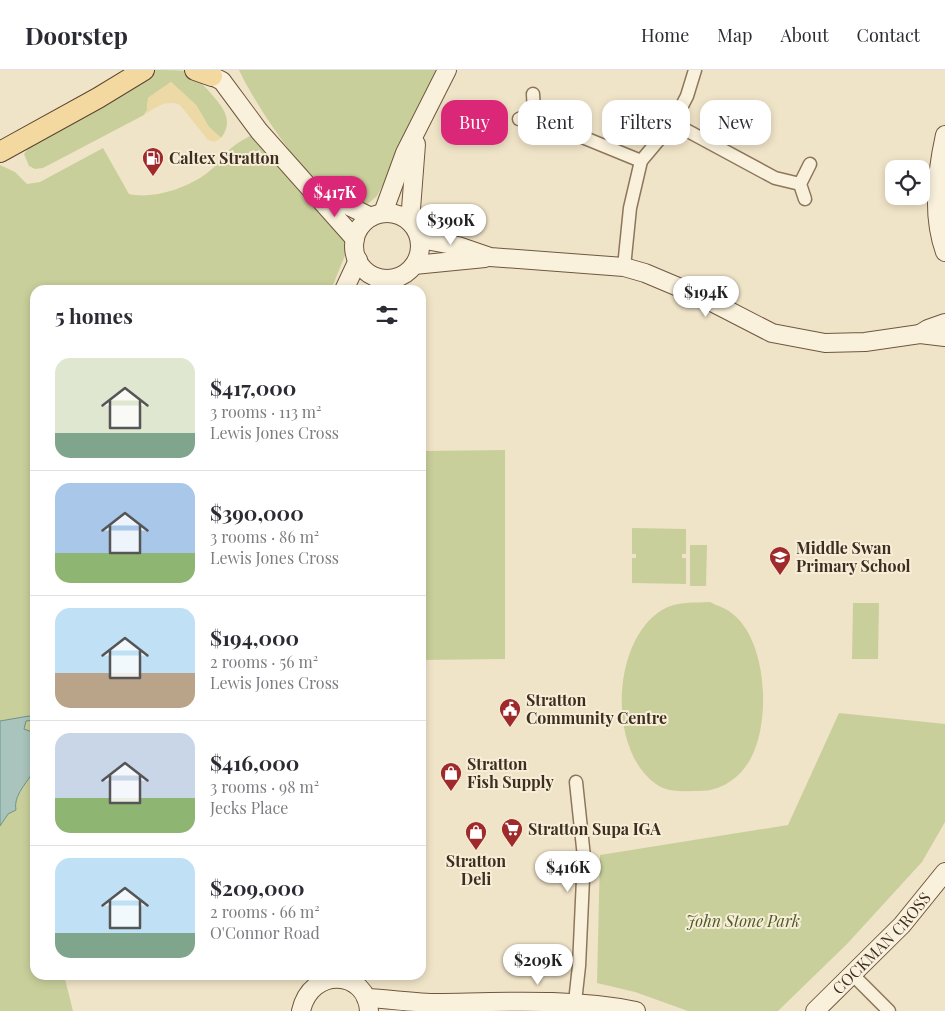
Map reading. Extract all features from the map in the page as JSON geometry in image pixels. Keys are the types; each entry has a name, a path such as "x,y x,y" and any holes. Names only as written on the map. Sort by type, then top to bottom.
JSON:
{"main road":[{"path":"0,136 119,70"},
{"path":"0,152 98,98 144,70"}],"street":[{"path":"313,189 377,215 402,216 410,222 420,239 420,248 414,265 407,272 385,284 365,270 358,260 355,253 355,238 358,230 377,215 446,70"},
{"path":"686,100 695,70"},
{"path":"212,73 259,131 313,189 332,215 355,238"},
{"path":"533,94 533,100"},
{"path":"410,222 413,169 419,129"},
{"path":"690,133 775,178 800,184"},
{"path":"945,135 939,170 938,209 945,252"},
{"path":"592,141 641,161"},
{"path":"624,267 630,208 641,161 655,145"},
{"path":"805,198 800,184 810,164"},
{"path":"420,239 458,246 490,257"},
{"path":"414,265 490,257 624,267 645,272 693,293 772,333 825,343 865,342 920,334 945,337"},
{"path":"346,285 358,260"},
{"path":"920,334 945,323"},
{"path":"575,1002 584,857 576,782"},
{"name":"COCKMAN CROSS","path":"815,1011 902,925 945,872"},
{"path":"852,974 889,1011"},
{"path":"301,1011 308,993 323,980"},
{"path":"349,980 361,990 368,1004 575,1002 603,1004 636,1011"},
{"path":"412,1011 438,1003"}],"green space":[{"path":"152,70 187,71 198,79 217,100 227,118 225,131 221,138 209,127 196,105 171,82 148,98 147,110 144,115 43,168 35,169 29,166 24,154 30,146"},
{"path":"239,70 441,70 377,196 364,207 328,191 305,169 266,117"},
{"path":"259,131 345,242 346,253 333,285 30,285 30,980 65,980 73,1011 0,1011 0,165 15,172 27,184 40,182 103,148 129,194 150,195 185,186 205,175 232,147"},
{"path":"505,450 505,659 426,660 426,451"},
{"path":"632,528 686,529 686,554 682,554 682,558 686,558 686,584 632,583 632,558 636,558 636,554 632,554"},
{"path":"690,545 707,545 706,586 690,586"},
{"path":"710,602 734,615 745,628 753,644 759,663 763,703 757,742 747,765 736,777 723,786 700,791 666,789 656,784 640,768 629,747 623,722 622,696 625,669 633,645 645,625 662,610 680,604"},
{"path":"853,603 879,603 878,659 852,659"},
{"name":"John Stone Park","path":"839,713 945,724 945,822 922,862 847,944 778,1011 688,1011 635,992 597,983 600,855 788,825"}],"sand":[{"path":"171,82 196,105 209,127 221,138 214,142 208,140 180,105 175,103 161,105 144,115 147,110 148,98"}],"water":[{"path":"30,717 30,721 26,721 24,729 30,731 30,777 19,794 16,810 8,814 0,826 0,721"}],"place":[{"name":"Caltex Stratton","path":"153,177"},
{"name":"Middle Swan Primary School","path":"780,576"},
{"name":"Stratton Community Centre","path":"510,728"},
{"name":"Stratton Fish Supply","path":"451,792"},
{"name":"Stratton Supa IGA","path":"512,848"},
{"name":"Stratton Deli","path":"476,851"}]}
